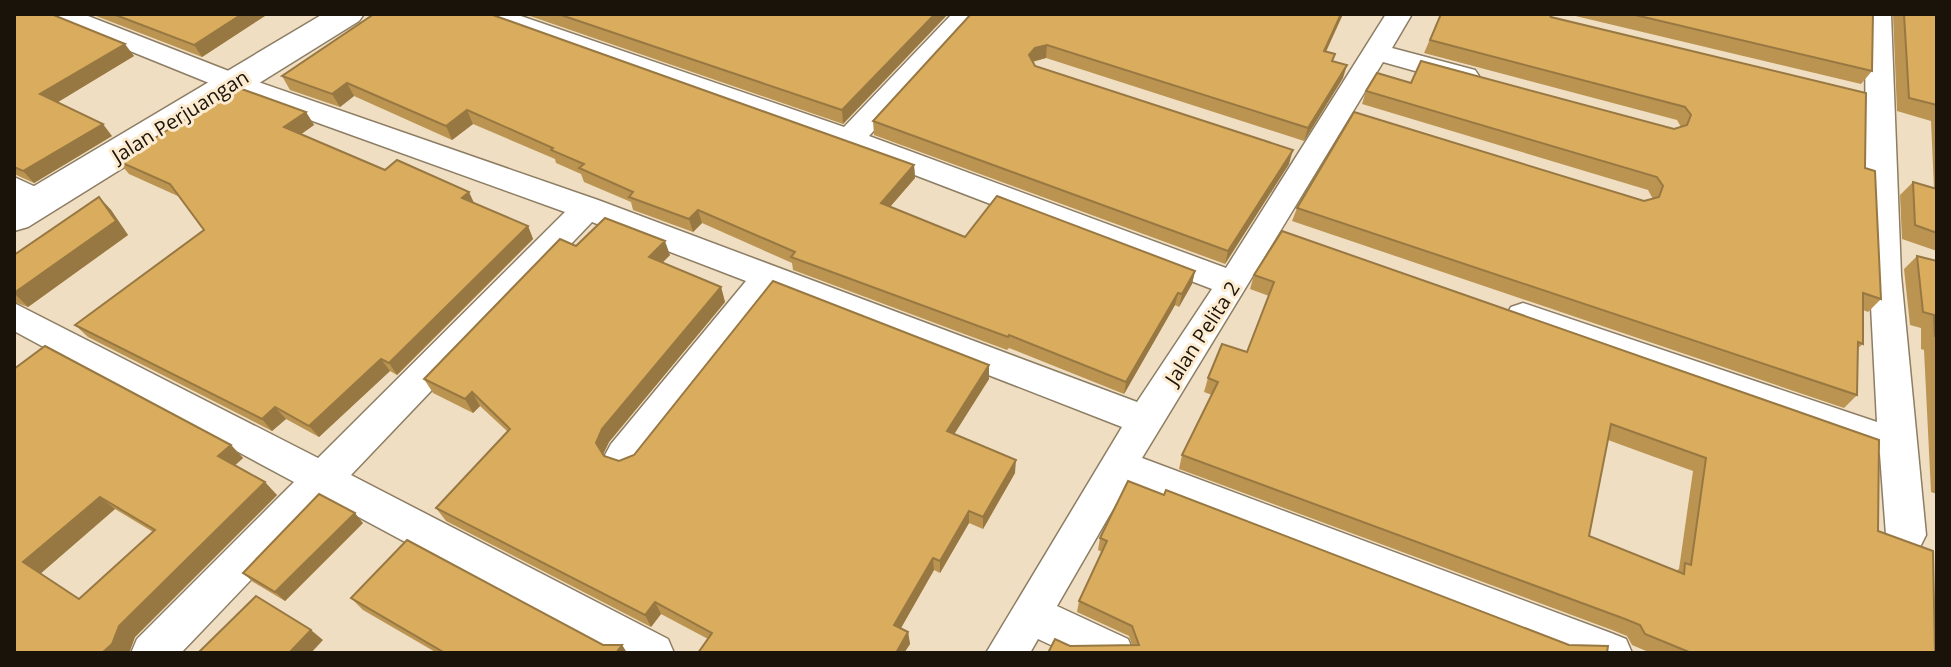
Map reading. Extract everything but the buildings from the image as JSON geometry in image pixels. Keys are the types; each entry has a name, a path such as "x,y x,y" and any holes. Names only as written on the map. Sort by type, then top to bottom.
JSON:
{"street":[{"path":"60,14 234,83 587,208 1145,420"},
{"name":"Jalan Perjuangan","path":"23,202 234,83 347,14"},
{"path":"490,14 849,139 1233,284"},
{"path":"849,139 966,14"},
{"name":"Jalan Pelita 2","path":"1007,653 1117,465 1233,284 1284,234 1296,152 1355,114 1376,52 1399,14"},
{"path":"1878,14 1862,96 1899,253 1896,444 1906,535"},
{"path":"1376,52 1498,85"},
{"path":"152,653 587,208"},
{"path":"624,455 768,278"},
{"path":"1493,305 1896,444"},
{"path":"14,316 653,653"},
{"path":"1117,465 1611,653"},
{"path":"1031,615 1113,653"}]}
